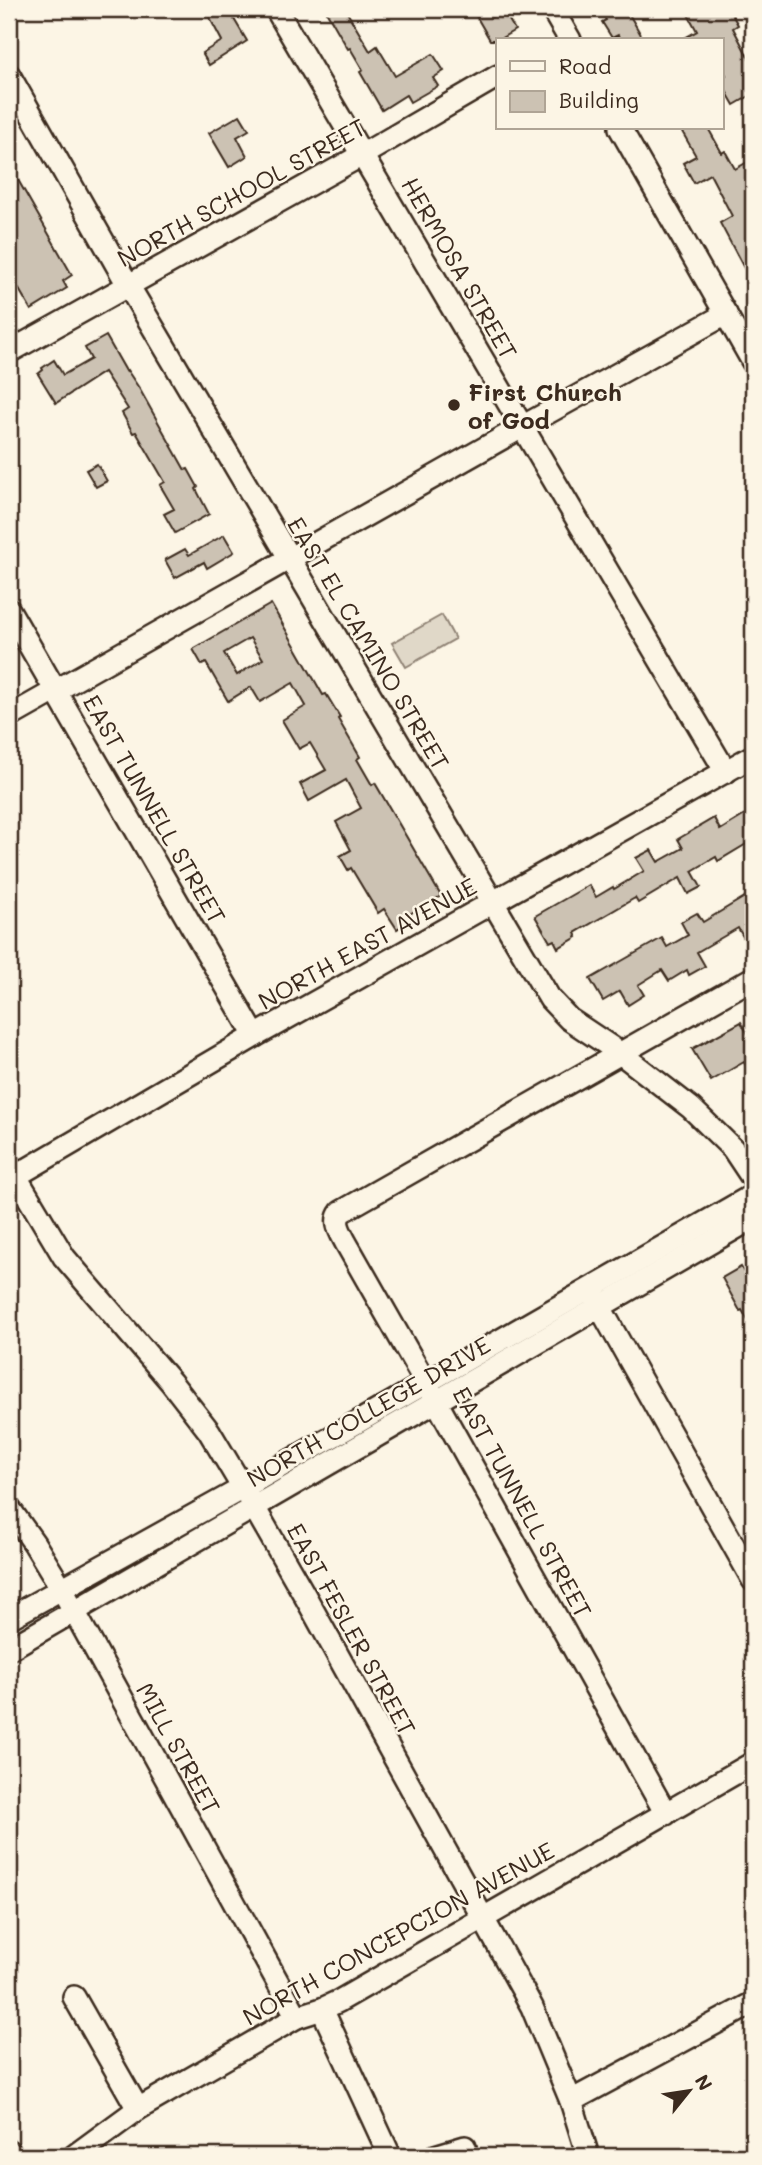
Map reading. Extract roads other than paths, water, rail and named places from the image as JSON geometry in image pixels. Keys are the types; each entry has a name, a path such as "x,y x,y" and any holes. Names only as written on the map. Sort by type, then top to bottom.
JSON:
{"street":[{"name":"HERMOSA STREET","path":"276,9 726,772"},
{"path":"552,9 566,38"},
{"name":"EAST EL CAMINO STREET","path":"9,75 128,285 550,999 569,1019 691,1108 733,1149 753,1179"},
{"name":"NORTH SCHOOL STREET","path":"9,352 496,77"},
{"path":"621,130 753,362"},
{"path":"9,717 522,426 726,314"},
{"name":"EAST TUNNELL STREET","path":"9,610 255,1036"},
{"name":"NORTH EAST AVENUE","path":"11,1174 753,756"},
{"path":"620,1054 753,978"},
{"name":"EAST TUNNELL STREET","path":"620,1054 341,1212 338,1216 338,1227 666,1814"},
{"name":"EAST FESLER STREET","path":"11,1174 64,1257 171,1382 209,1431 243,1488 532,2007 571,2101 588,2156"},
{"name":"NORTH COLLEGE DRIVE","path":"9,1649 436,1401 753,1195"},
{"name":"NORTH COLLEGE DRIVE","path":"9,1618 243,1488 425,1382 753,1218"},
{"path":"594,1297 753,1580"},
{"name":"MILL STREET","path":"9,1508 62,1589 297,2017"},
{"name":"NORTH CONCEPCION AVENUE","path":"74,2156 138,2109 297,2017 322,2009 753,1763"},
{"path":"74,1997 138,2109"},
{"path":"571,2101 753,2003"},
{"path":"322,2009 390,2156"},
{"path":"435,2156 466,2147"},
{"path":"9,2151 12,2156"}],"place":[{"name":"First Church of God","path":"454,405"}]}
